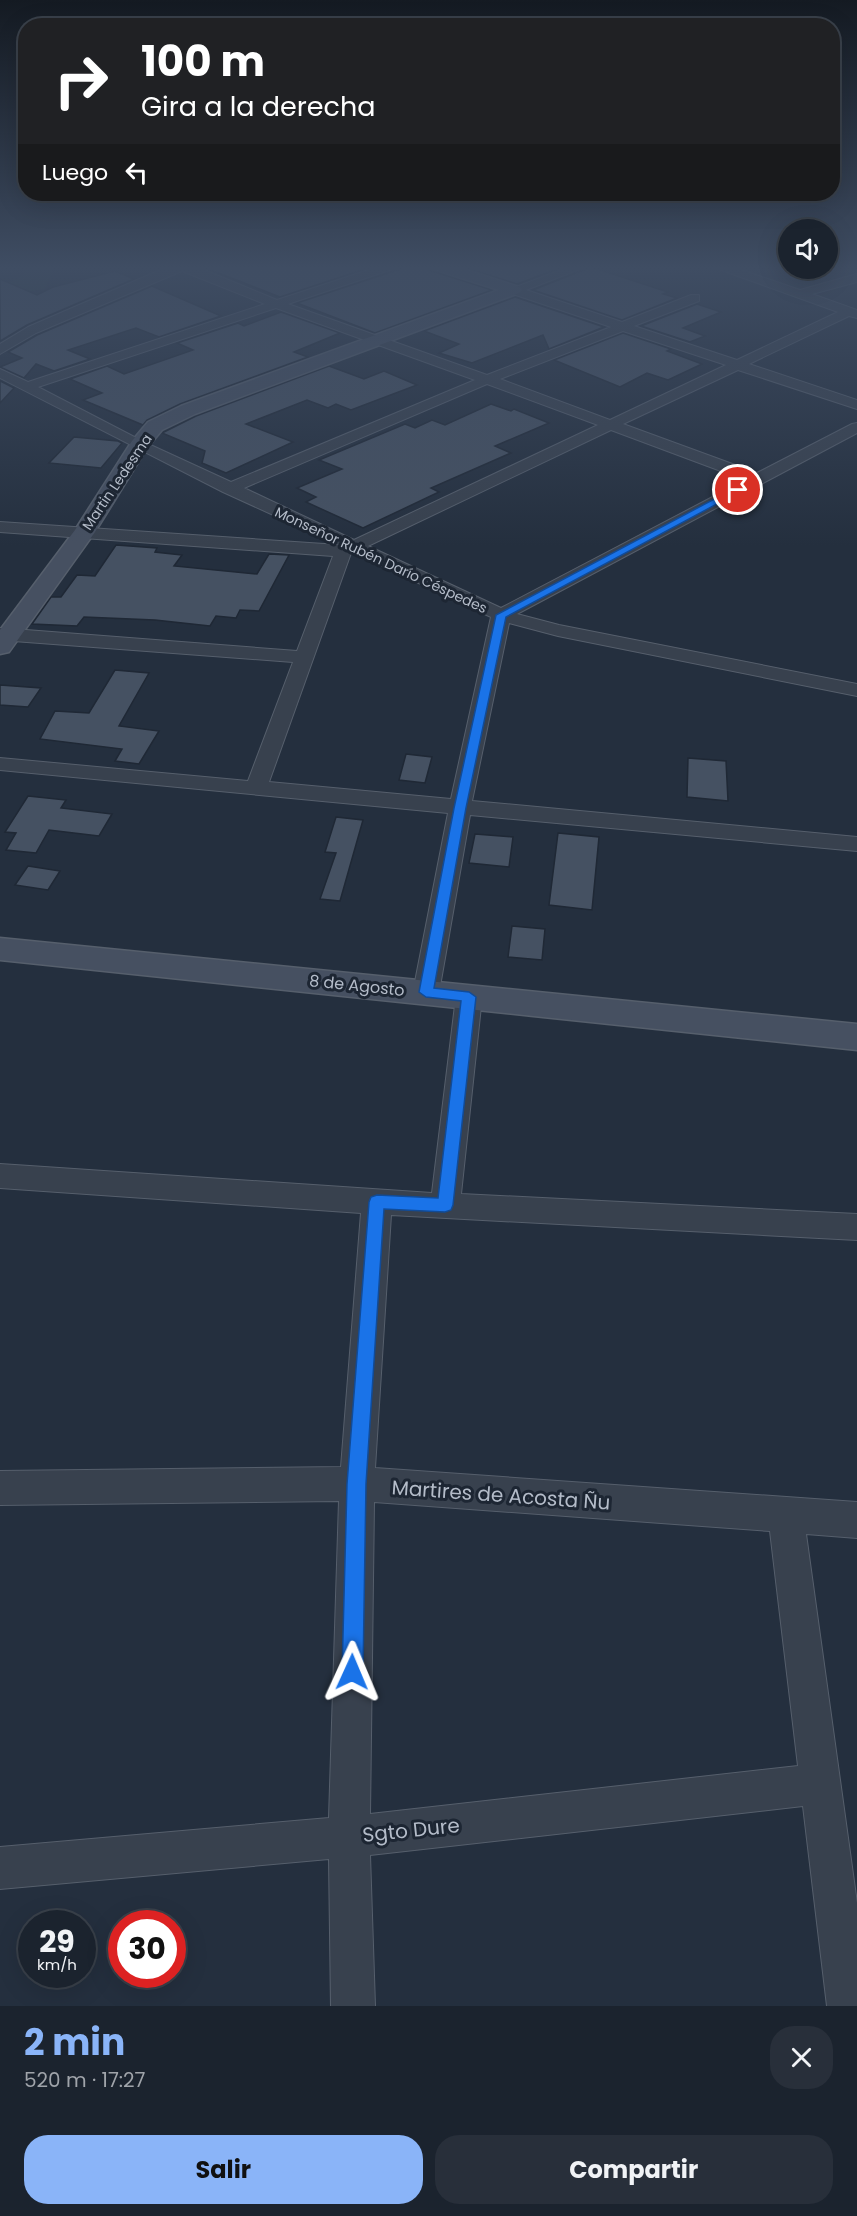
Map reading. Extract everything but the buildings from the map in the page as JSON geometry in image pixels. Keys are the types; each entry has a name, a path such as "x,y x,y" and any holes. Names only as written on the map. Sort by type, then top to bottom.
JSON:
{"street":[{"path":"26,387 112,359"},
{"name":"Martin Ledesma","path":"3,639 84,532 139,446 155,426 170,418 330,359"},
{"path":"430,359 758,479"},
{"path":"229,489 541,359"},
{"path":"721,359 857,405"},
{"path":"0,527 327,551 348,548 607,425 754,359"},
{"name":"Monseñor Rubén Darío Céspedes","path":"0,373 139,446 348,548 501,615 569,632 857,690"},
{"path":"426,992 460,808 501,615 857,427"},
{"path":"256,788 348,548"},
{"path":"3,639 305,657"},
{"path":"0,764 857,844"},
{"name":"8 de Agosto","path":"0,949 857,1037"},
{"path":"445,1205 469,997"},
{"path":"0,1176 377,1202 857,1227"},
{"path":"353,2006 349,1837 357,1484 377,1202"},
{"name":"Martires de Acosta Ñu","path":"0,1488 357,1484 857,1520"},
{"path":"786,1516 849,2006"},
{"name":"Sgto Dure","path":"0,1868 349,1837 820,1784"}],"route":[{"path":"352,1672 357,1484 377,1202 445,1205 469,997 426,992 460,808 501,615 738,490"}]}
